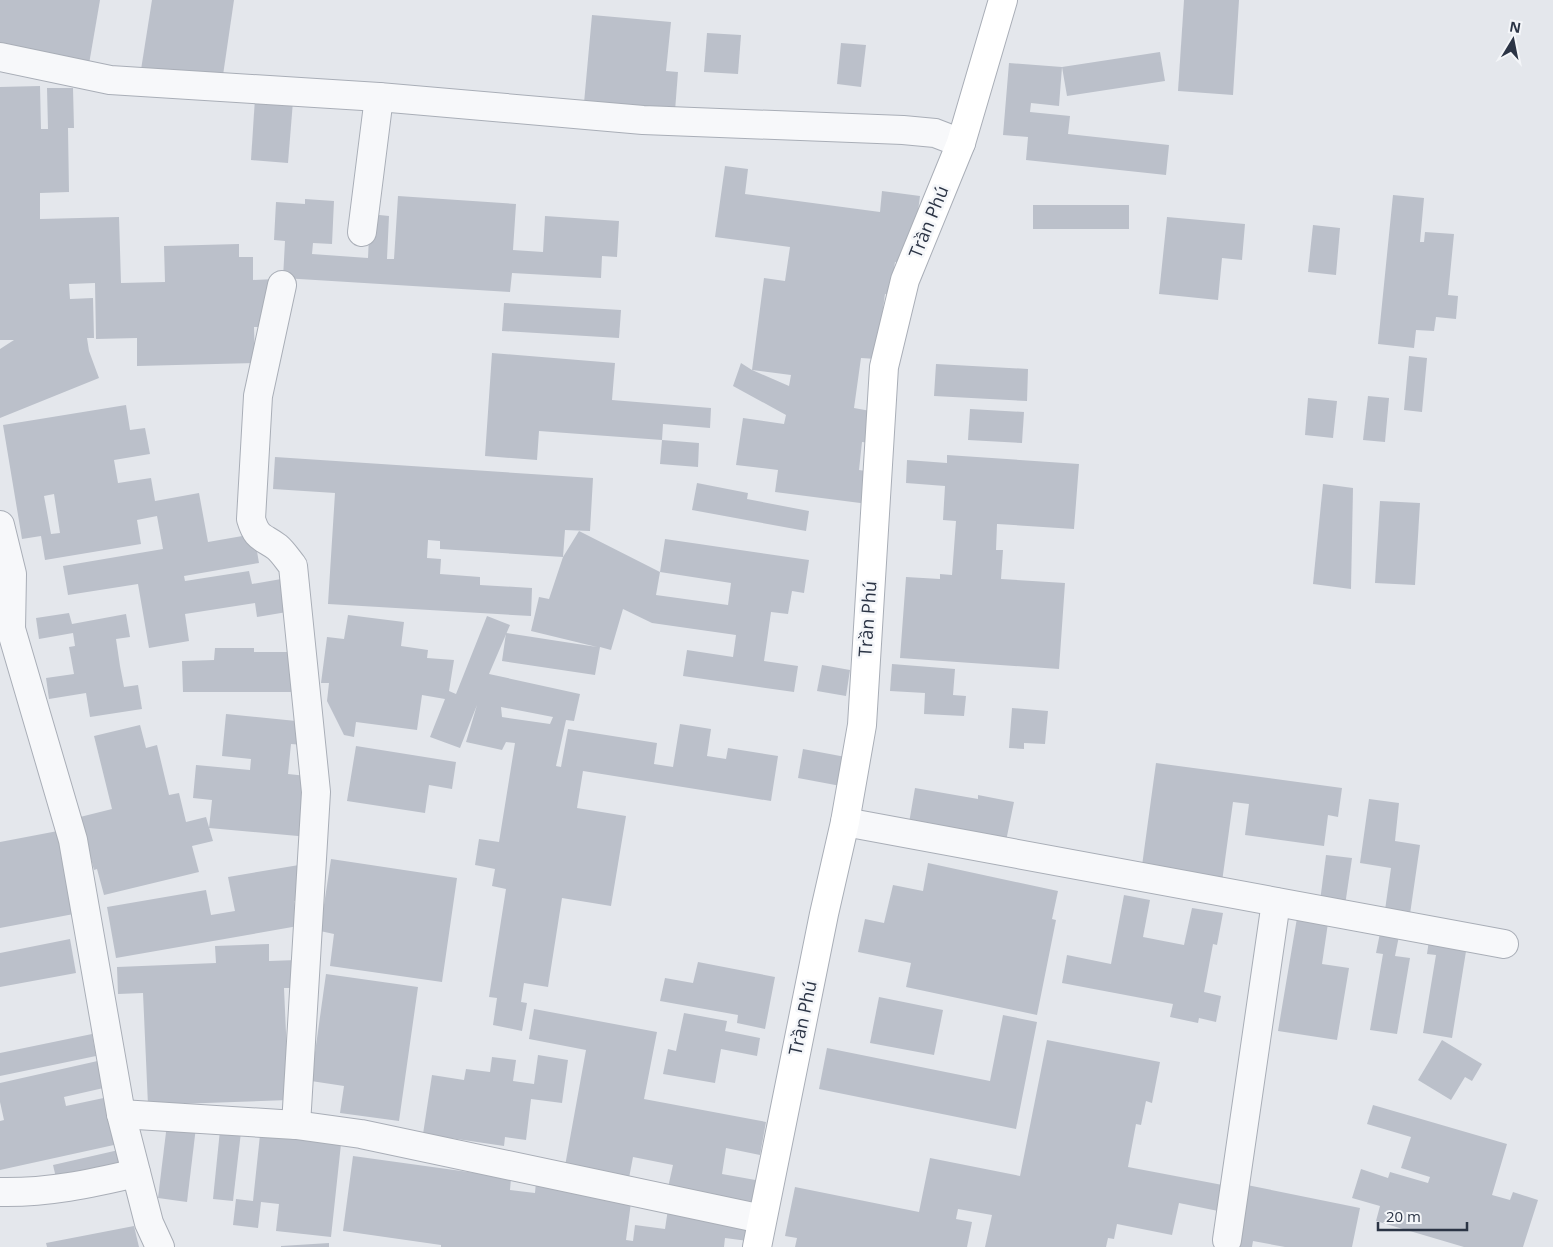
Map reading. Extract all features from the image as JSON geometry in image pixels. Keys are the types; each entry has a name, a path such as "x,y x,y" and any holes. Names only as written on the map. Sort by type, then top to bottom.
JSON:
{"street":[{"name":"Trần Phú","path":"757,1247 845,822 862,725 884,367 906,280 961,143 1002,0"},
{"path":"0,57 110,80 379,97 644,120 903,130 935,133 961,143"},
{"path":"362,232 379,97"},
{"path":"282,286 258,396 251,519 255,532 263,540 277,547 293,566 316,792 296,1125"},
{"path":"0,524 12,574 6,629 73,840 120,1114 149,1222 160,1247"},
{"path":"845,822 1504,944"},
{"path":"1227,1240 1276,902"},
{"path":"120,1114 296,1125 360,1134 762,1219"},
{"path":"0,1192 35,1192 70,1188 136,1173"}],"building":[{"path":"0,0 100,0 89,64 0,49"},
{"path":"152,0 234,0 222,82 140,76"},
{"path":"1184,0 1239,0 1233,95 1178,91"},
{"path":"592,15 671,22 666,71 678,72 675,111 584,103"},
{"path":"707,33 741,35 738,74 704,72"},
{"path":"841,43 866,45 861,87 837,84"},
{"path":"1160,52 1165,81 1067,96 1062,67"},
{"path":"1009,63 1062,67 1059,106 1031,103 1030,112 1070,116 1068,134 1169,145 1166,175 1026,160 1028,137 1003,135"},
{"path":"40,86 41,129 48,129 47,88 73,88 74,128 68,128 69,192 40,193 40,219 119,217 121,283 165,282 164,246 239,244 239,257 253,257 253,280 276,279 266,327 254,327 255,363 137,366 137,338 96,339 95,283 69,284 70,299 93,298 94,338 87,338 89,351 99,378 0,418 0,349 14,340 0,340 0,87"},
{"path":"255,98 293,101 288,163 251,160"},
{"path":"725,166 748,169 745,194 880,212 882,191 920,196 911,264 895,262 890,295 885,294 876,359 861,358 854,408 876,412 871,443 862,442 859,470 872,472 868,504 775,492 778,470 736,465 743,418 784,424 786,415 733,386 741,363 752,370 764,278 785,281 790,247 715,237","holes":["752,370 791,375 789,386"]},
{"path":"1393,195 1424,198 1420,242 1424,242 1425,232 1454,234 1448,295 1458,296 1456,319 1436,317 1434,331 1416,330 1414,348 1378,344"},
{"path":"398,196 516,204 513,250 543,252 545,216 619,221 617,257 602,256 601,278 512,273 510,292 283,278 285,241 274,240 276,202 305,204 305,199 334,201 332,244 313,243 312,254 368,258 370,214 389,216 387,259 394,259"},
{"path":"1033,205 1129,205 1129,229 1033,229"},
{"path":"1167,217 1245,224 1242,260 1222,258 1218,300 1159,294"},
{"path":"1313,225 1340,228 1336,275 1308,272"},
{"path":"504,303 621,310 619,338 502,331"},
{"path":"492,353 615,363 612,400 711,408 710,428 663,424 662,440 539,431 537,460 485,456"},
{"path":"1409,356 1427,358 1422,412 1404,410"},
{"path":"936,364 1028,369 1027,401 934,396"},
{"path":"1368,396 1389,398 1385,442 1363,440"},
{"path":"1308,398 1337,401 1333,438 1305,435"},
{"path":"126,405 130,430 145,428 150,454 114,460 118,483 151,478 155,501 199,493 208,542 254,534 259,563 184,576 185,581 249,571 252,584 287,578 293,611 257,617 255,603 185,614 189,641 149,648 138,584 68,595 63,566 163,549 157,516 137,520 141,544 45,560 41,536 22,539 3,425","holes":["54,494 60,533 51,534 44,496"]},
{"path":"970,409 1024,412 1022,443 968,440"},
{"path":"662,440 699,443 698,467 660,464"},
{"path":"947,455 1079,464 1074,529 997,524 996,550 1003,550 1001,579 1065,583 1059,669 900,658 906,577 940,579 940,574 952,575 956,521 943,520 945,486 906,483 907,460 947,463"},
{"path":"275,457 593,478 590,531 565,530 563,557 440,549 440,541 428,540 427,558 441,559 440,574 480,577 480,585 532,588 531,616 328,604 335,493 273,489"},
{"path":"697,483 748,493 747,499 809,511 806,531 692,510"},
{"path":"1323,484 1353,488 1351,589 1313,584"},
{"path":"1380,501 1420,503 1415,585 1375,583"},
{"path":"579,531 660,572 665,539 809,560 804,593 792,591 788,614 771,612 764,661 798,666 794,692 683,676 687,650 733,657 736,635 652,623 623,609 611,650 600,647 595,675 502,661 506,633 597,647 531,631 539,597 549,599 563,557","holes":["660,572 731,583 728,605 656,595"]},
{"path":"69,613 72,624 126,614 130,637 116,639 120,666 124,687 138,685 142,709 90,717 86,693 49,699 46,678 74,674 69,647 75,646 73,633 39,639 36,618"},
{"path":"348,615 404,622 401,646 428,650 427,658 454,660 449,691 456,694 487,616 510,625 489,674 580,694 574,721 566,720 556,766 561,767 568,729 657,743 654,764 673,767 680,724 711,729 707,756 726,759 728,748 778,756 771,801 583,771 577,808 626,816 611,906 562,898 548,987 524,983 521,1002 527,1003 522,1031 493,1025 497,998 489,997 506,889 492,886 495,869 475,865 479,839 499,842 515,743 506,742 502,750 466,742 477,705 460,748 430,737 445,699 422,695 417,730 356,722 354,737 344,735 327,701 329,683 321,683 327,637 344,639","holes":["501,707 553,717 550,724 502,717"]},
{"path":"215,648 254,648 254,652 295,652 295,692 183,692 182,661 214,660"},
{"path":"892,664 955,669 953,695 966,696 964,716 924,714 925,693 890,691"},
{"path":"822,665 850,670 846,696 817,691"},
{"path":"1012,708 1048,711 1045,744 1024,743 1024,749 1009,748"},
{"path":"226,714 306,722 304,745 291,744 288,774 307,776 309,837 209,828 212,800 193,798 196,765 250,770 251,759 222,756"},
{"path":"140,725 146,748 157,745 169,795 179,793 186,822 206,817 213,841 192,846 199,872 104,895 97,869 94,870 80,817 112,809 94,736"},
{"path":"356,746 456,762 452,789 429,785 425,813 347,801"},
{"path":"803,749 851,758 846,787 798,778"},
{"path":"1156,763 1342,788 1338,817 1328,815 1324,846 1245,835 1249,804 1233,802 1221,889 1141,873"},
{"path":"915,788 978,799 978,795 1014,802 1006,841 909,823"},
{"path":"1369,799 1399,803 1395,841 1420,845 1410,914 1385,910 1391,868 1360,863"},
{"path":"63,830 79,913 0,928 0,842"},
{"path":"1326,855 1352,858 1344,912 1319,909"},
{"path":"331,859 457,878 442,982 330,966 334,934 320,931"},
{"path":"928,863 1058,891 1052,919 1056,920 1037,1015 906,987 911,963 858,952 865,919 884,923 893,885 923,891"},
{"path":"299,865 305,899 294,901 298,926 116,958 107,907 206,890 211,915 235,911 228,877"},
{"path":"1124,895 1150,900 1143,937 1184,945 1192,908 1223,913 1217,945 1213,944 1204,992 1221,996 1216,1022 1199,1018 1198,1023 1170,1017 1173,1004 1062,983 1067,955 1111,964"},
{"path":"1297,918 1328,923 1322,964 1349,968 1337,1040 1278,1031"},
{"path":"1380,933 1399,936 1395,956 1410,958 1397,1034 1370,1030 1383,954 1376,953"},
{"path":"1430,933 1468,939 1452,1038 1423,1033 1436,955 1427,954"},
{"path":"70,939 76,973 0,987 0,953"},
{"path":"269,944 269,961 297,960 298,988 284,988 289,1100 148,1105 143,993 118,994 117,967 216,963 215,946"},
{"path":"698,962 775,977 765,1029 737,1023 738,1015 660,1001 665,978 693,983"},
{"path":"326,974 418,987 399,1121 340,1113 344,1086 311,1081"},
{"path":"879,997 943,1010 934,1055 870,1043"},
{"path":"534,1009 657,1032 644,1099 766,1122 760,1155 726,1148 722,1174 761,1181 756,1209 667,1192 673,1165 633,1157 629,1178 565,1166 586,1050 529,1039"},
{"path":"684,1013 727,1021 725,1031 760,1038 757,1056 721,1049 715,1083 663,1074 668,1049 676,1051"},
{"path":"1003,1015 1037,1022 1016,1129 819,1089 827,1048 990,1081"},
{"path":"92,1034 96,1056 0,1076 0,1053"},
{"path":"1047,1040 1160,1062 1152,1103 1146,1101 1141,1125 1136,1124 1128,1167 1233,1187 1228,1213 1179,1203 1172,1235 1117,1224 1114,1239 1108,1238 1106,1247 985,1247 992,1215 958,1209 956,1219 972,1222 967,1247 795,1247 797,1238 785,1236 795,1187 919,1212 930,1158 1020,1176"},
{"path":"1442,1040 1482,1064 1472,1081 1465,1077 1451,1100 1418,1080"},
{"path":"538,1055 568,1060 562,1103 531,1099 526,1140 505,1137 504,1146 423,1134 432,1075 464,1080 466,1069 490,1072 492,1057 516,1060 513,1081 534,1084"},
{"path":"102,1060 108,1087 64,1097 66,1106 113,1096 123,1143 0,1170 0,1121 4,1120 0,1102 0,1083"},
{"path":"1373,1105 1507,1144 1492,1195 1510,1200 1513,1192 1538,1200 1523,1247 1464,1247 1376,1221 1380,1206 1352,1198 1361,1169 1388,1178 1390,1172 1428,1183 1430,1177 1401,1168 1411,1137 1367,1124"},
{"path":"167,1124 196,1127 187,1202 158,1198"},
{"path":"220,1130 241,1132 233,1201 213,1199"},
{"path":"260,1135 341,1144 331,1237 276,1231 279,1204 261,1202 258,1228 233,1225 236,1199 253,1201"},
{"path":"123,1149 128,1170 58,1186 53,1165"},
{"path":"353,1156 511,1178 510,1190 535,1193 536,1182 632,1195 626,1240 633,1241 635,1225 665,1229 668,1209 751,1221 748,1241 725,1238 724,1247 441,1247 441,1245 343,1231"},
{"path":"1247,1185 1360,1208 1352,1247 1285,1247 1253,1241 1252,1247 1235,1247"},
{"path":"134,1226 139,1247 47,1247 46,1243"},
{"path":"329,1243 329,1247 281,1247 281,1246"}]}
